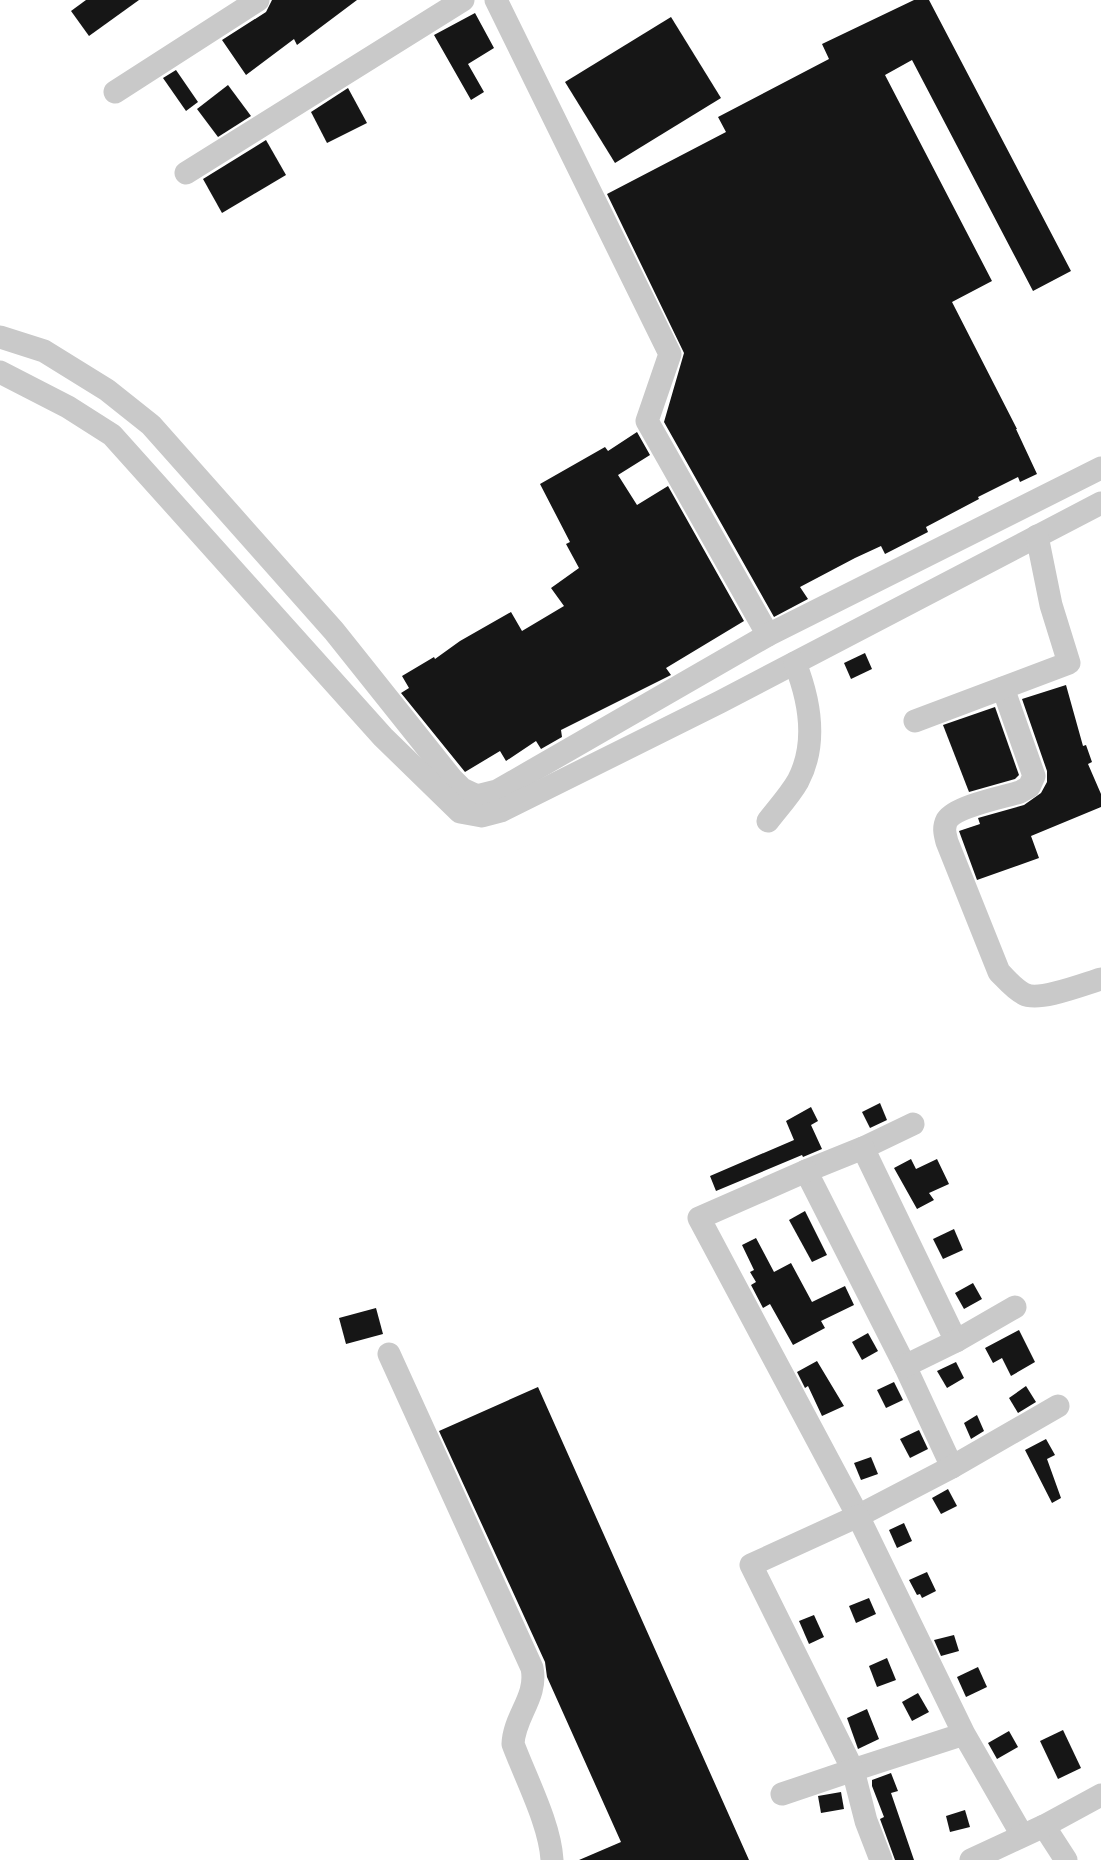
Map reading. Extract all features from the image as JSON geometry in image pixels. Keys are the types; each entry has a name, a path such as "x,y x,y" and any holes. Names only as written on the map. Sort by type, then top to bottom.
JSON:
{"street":[{"path":"115,92 258,0"},
{"path":"186,173 463,0"},
{"path":"496,0 670,354 647,421 768,635"},
{"path":"0,337 44,351 107,390 151,425 334,631 452,779 462,789 477,796 490,794 541,767 768,635 1101,468"},
{"path":"0,372 68,407 112,435 383,737 460,812 482,816 501,811 795,663 1101,503"},
{"path":"915,721 1069,663 1051,605 1037,536"},
{"path":"870,582 887,614"},
{"path":"768,821 796,784 805,767 811,741 810,714 795,663"},
{"path":"1003,688 1034,776 1029,786 1020,792 960,810 948,818 944,829 947,842 999,972 1011,985 1027,996 1040,996 1101,979"},
{"path":"913,1124 699,1218 858,1516 964,1734 1022,1835"},
{"path":"863,1148 956,1341"},
{"path":"806,1171 905,1366 952,1467"},
{"path":"905,1366 1015,1307"},
{"path":"389,1354 532,1668 533,1691 513,1735 513,1744 541,1819 552,1860"},
{"path":"881,1860 866,1821 853,1770 751,1565 858,1516 952,1467 1058,1406"},
{"path":"782,1794 964,1734"},
{"path":"971,1860 1044,1826 1101,1795"},
{"path":"1044,1826 1066,1860"}],"building":[{"path":"86,0 139,0 89,36 71,11"},
{"path":"272,0 357,0 297,45 294,39 246,75 222,40 266,12"},
{"path":"914,0 929,0 1071,271 1033,291 912,60 885,75 992,281 952,302 1037,474 1020,482 1018,477 978,497 979,499 926,527 928,532 885,554 881,546 800,587 808,599 774,617 664,422 684,353 607,194 726,132 718,117 829,59 822,44"},
{"path":"475,13 494,48 468,64 484,92 471,100 434,35"},
{"path":"671,17 721,98 615,163 565,82"},
{"path":"176,70 198,102 186,111 163,78"},
{"path":"228,85 251,116 218,137 197,109"},
{"path":"348,88 367,123 327,143 311,112"},
{"path":"266,140 286,175 222,213 203,179"},
{"path":"637,432 650,455 618,475 637,505 668,486 744,621 666,668 671,675 561,730 562,737 541,749 536,741 506,761 500,751 465,772 401,693 409,688 402,676 511,612 522,631 564,606 551,588 579,568 566,544 570,542 540,484 605,447 608,451"},
{"path":"865,653 872,669 851,679 844,663"},
{"path":"1066,685 1083,746 1086,745 1092,762 1088,764 1101,794 1101,807 1031,836 1039,858 977,880 959,831 980,824 978,818 1024,805 1041,793 1047,782 1047,771 1022,699"},
{"path":"995,707 1019,775 1015,779 969,792 943,725"},
{"path":"880,1103 887,1120 870,1128 862,1112"},
{"path":"811,1107 818,1121 811,1125 822,1149 716,1191 710,1176 794,1140 786,1121"},
{"path":"911,1159 916,1169 937,1159 949,1184 929,1193 934,1200 917,1209 894,1168"},
{"path":"805,1211 827,1255 812,1262 789,1220"},
{"path":"954,1229 963,1250 943,1259 933,1239"},
{"path":"756,1238 774,1272 791,1263 812,1302 845,1286 854,1305 821,1321 825,1328 793,1345 770,1304 763,1308 751,1285 756,1282 750,1272 754,1270 742,1245"},
{"path":"973,1283 982,1299 964,1309 955,1293"},
{"path":"376,1308 383,1334 346,1344 339,1318"},
{"path":"1019,1330 1035,1362 1011,1376 1002,1358 993,1363 985,1348"},
{"path":"868,1333 878,1351 862,1360 852,1342"},
{"path":"817,1361 844,1406 822,1416 808,1386 805,1388 797,1372"},
{"path":"956,1362 964,1378 947,1388 937,1371"},
{"path":"894,1382 903,1400 886,1408 877,1390"},
{"path":"1026,1386 1036,1402 1018,1413 1009,1398"},
{"path":"538,1387 749,1860 579,1860 621,1842 547,1677 545,1662 439,1431"},
{"path":"977,1415 984,1431 971,1439 964,1423"},
{"path":"919,1430 928,1449 910,1458 900,1439"},
{"path":"1046,1439 1055,1455 1047,1459 1061,1498 1052,1503 1025,1450"},
{"path":"871,1457 878,1474 861,1480 854,1463"},
{"path":"948,1489 957,1506 941,1514 932,1498"},
{"path":"904,1523 912,1541 897,1548 889,1530"},
{"path":"927,1572 936,1591 922,1598 920,1594 917,1595 909,1580"},
{"path":"869,1598 876,1614 856,1623 849,1606"},
{"path":"814,1615 824,1637 809,1644 799,1621"},
{"path":"954,1635 959,1651 941,1656 934,1640"},
{"path":"887,1658 896,1680 877,1687 869,1666"},
{"path":"978,1667 987,1687 966,1697 957,1677"},
{"path":"918,1693 929,1712 912,1721 902,1702"},
{"path":"867,1709 879,1739 858,1749 847,1718"},
{"path":"1063,1730 1081,1768 1058,1779 1040,1741"},
{"path":"1009,1731 1018,1747 997,1759 988,1743"},
{"path":"891,1773 898,1791 891,1793 914,1860 895,1860 880,1819 884,1817 872,1780"},
{"path":"841,1792 844,1809 821,1813 818,1796"},
{"path":"965,1810 970,1827 950,1832 946,1816"}]}
